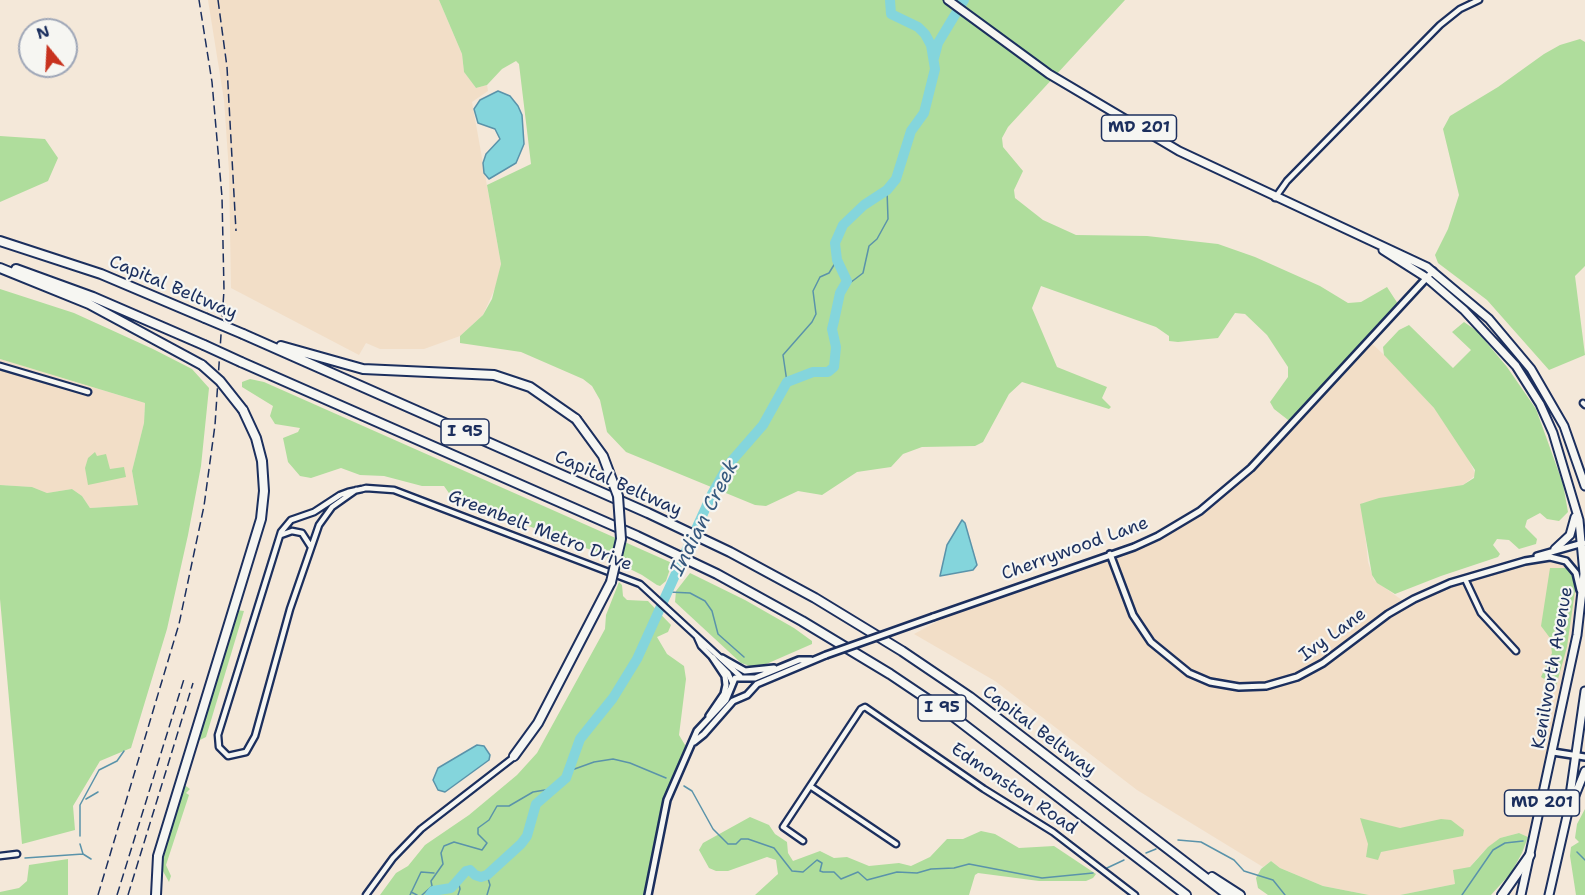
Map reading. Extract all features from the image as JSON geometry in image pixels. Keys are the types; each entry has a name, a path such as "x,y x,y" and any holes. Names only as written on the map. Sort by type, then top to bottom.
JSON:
{"highway":[{"name":"Capital Beltway","path":"0,241 101,274 243,334 686,530 815,598 939,676 1021,735 1228,895"},
{"name":"I 95","path":"0,266 84,293 694,562 812,626 924,696 1007,756 1185,895"},
{"path":"0,266 89,304 202,365 220,381 243,410 256,438 262,461 263,505 158,856 156,895"},
{"path":"243,334 345,365 390,370 494,375 513,380 547,396 576,419 603,456 618,496 621,539 611,582 538,723 514,756"},
{"path":"1166,846 1240,895"},
{"path":"1502,895 1530,855"}],"main road":[{"name":"MD 201","path":"948,0 1049,74 1188,156 1275,198 1407,256 1433,271 1489,319 1531,369 1564,426 1585,486"},
{"name":"MD 201","path":"1319,217 1402,261 1427,278"},
{"name":"Kenilworth Avenue","path":"1427,278 1496,341 1531,388 1557,444 1584,543 1584,574 1576,635 1521,895"},
{"path":"1555,549 1570,535 1576,508"},
{"name":"Kenilworth Avenue","path":"1549,895 1577,756 1585,691"},
{"path":"1566,816 1585,771"}],"street":[{"path":"1275,198 1296,172 1440,25 1460,9 1479,0"},
{"name":"Cherrywood Lane","path":"751,689 765,679 811,660 1163,533 1224,492 1251,468 1433,271"},
{"path":"0,366 88,392"},
{"name":"Greenbelt Metro Drive","path":"356,490 376,488 394,490 640,584 654,594 740,676"},
{"path":"356,490 328,511 318,525 255,736 246,752 228,756 219,747 218,735 279,537 291,520 314,512 340,495 356,490"},
{"path":"279,537 285,533 297,531 306,536 311,547"},
{"name":"Ivy Lane","path":"1110,554 1133,615 1155,646 1189,673 1210,682 1239,687 1266,686 1305,674 1398,608 1423,594 1555,549 1584,543"},
{"name":"Ivy Lane","path":"1525,561 1550,557 1566,561 1576,573 1581,598"},
{"path":"1465,579 1481,613 1516,651"},
{"name":"Greenbelt Metro Drive","path":"697,637 728,673 731,685"},
{"path":"707,720 711,710 724,694 726,685 724,676 713,658"},
{"path":"722,658 745,671 784,666"},
{"name":"Cherrywood Lane","path":"747,678 763,676 799,660 811,660"},
{"path":"648,895 667,800 680,767 694,742 697,731 726,700 731,685 740,676 747,678 751,689 747,695 739,696 694,742"},
{"path":"731,685 739,696"},
{"name":"Edmonston Road","path":"803,841 783,827 861,710 867,707 984,789 1053,832 1136,895"},
{"path":"1553,752 1585,757"},
{"path":"366,895 393,858 421,829 514,756"},
{"path":"810,786 896,844"},
{"path":"0,856 17,854"}],"shaded area":[{"path":"208,0 439,0 462,54 464,72 476,88 487,85 488,91 472,102 501,264 496,286 483,315 460,336 424,349 380,349 366,343 359,355 231,288 229,171 224,100"},
{"path":"1368,340 1395,365 1434,408 1463,448 1476,475 1463,485 1362,503 1368,562 1374,580 1406,603 1450,583 1550,557 1571,566 1581,598 1566,684 1528,837 1519,833 1500,838 1482,853 1455,884 1400,895 1369,895 1323,886 1280,868 1271,861 1263,867 1137,790 995,681 914,634 973,602 1158,536 1224,492"},
{"path":"0,359 145,403 144,423 132,471 138,505 90,508 82,496 72,489 47,493 32,487 0,485"}],"green space":[{"path":"439,0 1125,0 1008,127 1002,138 1003,147 1023,171 1014,190 1015,198 1043,220 1076,235 1147,236 1218,244 1255,257 1320,286 1348,303 1361,302 1387,287 1400,307 1292,423 1274,409 1270,402 1288,377 1288,367 1267,335 1245,314 1235,313 1218,338 1169,341 1169,336 1156,327 1041,286 1032,308 1057,367 1107,387 1102,398 1111,407 1109,409 1022,382 1009,394 983,442 975,446 922,447 903,454 891,467 857,472 822,495 798,491 766,506 755,505 626,452 607,432 600,400 592,386 583,379 521,352 460,343 460,336 483,315 492,299 501,264 487,185 531,164 519,64 516,61 502,69 487,85 476,88 464,72 462,54"},
{"path":"1580,39 1585,42 1585,266 1575,276 1585,355 1549,370 1487,300 1438,263 1435,255 1448,229 1459,195 1443,129 1450,116 1498,87 1544,54 1560,45"},
{"path":"0,136 45,139 58,158 48,181 0,202"},
{"path":"0,289 74,313 153,349 192,369 209,388 201,466 188,535 167,629 131,748 100,761 73,806 75,830 22,844 0,599 0,485 32,487 47,493 72,489 82,496 90,508 138,505 132,471 144,423 145,403 0,359"},
{"path":"1464,322 1477,331 1507,367 1536,409 1563,484 1568,512 1559,521 1547,519 1540,513 1527,520 1525,527 1537,539 1536,544 1519,549 1509,540 1497,539 1493,545 1500,554 1498,557 1395,594 1377,583 1372,575 1360,504 1379,498 1463,485 1474,478 1475,470 1434,408 1384,355 1383,347 1399,330 1409,325 1453,368 1471,350 1452,332"},
{"path":"250,379 264,382 672,563 666,581 660,586 657,585 596,552 451,496 444,486 422,486 384,476 360,475 341,468 311,478 300,476 288,462 283,438 298,432 300,428 275,424 270,416 273,406 242,387 242,382"},
{"path":"95,452 97,456 106,454 110,469 124,467 126,477 88,485 85,468 88,458"},
{"path":"1550,568 1568,568 1576,584 1567,647 1556,686 1541,677 1552,653 1550,638 1541,626"},
{"path":"690,573 745,600 794,628 812,641 812,644 764,665 750,666 741,663 675,602 676,591"},
{"path":"619,582 622,585 623,596 627,600 648,601 671,625 668,632 657,637 667,654 684,666 686,679 679,735 688,750 670,791 648,895 380,895 396,873 408,866 425,845 469,815 517,775 537,753 605,629 606,615"},
{"path":"236,610 244,611 206,737 196,742"},
{"path":"183,784 190,789 186,793 189,795 166,865 171,876 169,882 159,864"},
{"path":"1585,809 1585,895 1576,895 1570,856 1571,847 1579,842 1575,838 1577,824"},
{"path":"750,817 769,825 775,834 787,842 788,853 793,861 820,851 834,858 847,857 869,866 899,863 911,866 930,857 947,839 963,839 981,831 995,834 1019,848 1054,846 1096,874 1086,881 1039,881 978,873 975,875 969,895 755,895 778,874 776,860 767,857 728,871 716,871 709,868 699,850 703,843"},
{"path":"1360,818 1400,828 1441,819 1451,820 1464,830 1463,836 1381,852 1378,860 1366,857 1368,844"},
{"path":"1519,833 1528,837 1522,853 1511,873 1491,895 1400,895 1455,884 1453,870 1470,867 1488,847 1500,838"},
{"path":"68,859 68,895 0,895 0,892 19,888 27,881 29,865"},
{"path":"1271,861 1280,868 1323,886 1369,895 1268,895 1258,888 1256,878 1261,869"}],"water":[{"path":"498,91 510,96 518,106 522,115 524,144 516,163 489,179 484,173 483,163 486,154 500,139 495,129 478,123 474,109 480,100"},
{"path":"962,520 965,523 977,565 973,570 940,576 947,545"},
{"path":"477,745 484,746 490,755 489,760 445,792 438,790 433,780 438,768"}],"waterway":[{"name":"Indian Creek","path":"430,895 433,891 451,888 466,871 470,870 481,877 487,875 521,844 527,836 536,804 566,778 580,739 613,698 637,659 712,494 729,464 763,425 787,382 813,372 828,372 834,367 836,347 832,329 840,293 847,281 837,260 835,243 843,225 864,205 887,190 896,179 911,131 924,113 935,69 931,45 925,34 918,27 891,14 890,0"},
{"path":"934,58 938,43 964,0"},
{"path":"846,286 863,273 869,246 877,239 888,219 887,190"},
{"path":"787,382 783,355 812,322 816,314 813,291 820,277 829,273 837,260"},
{"path":"669,592 690,593 705,601 712,611 718,634 744,657"},
{"path":"80,836 80,805 99,770 117,761 124,751"},
{"path":"569,771 594,762 613,759 630,763 666,778"},
{"path":"684,786 692,791 713,829 728,844 736,844 741,839 748,839 774,848 792,871 803,872 817,860 822,863 820,871 834,872 841,879 858,872 867,880 897,872 917,873 969,864 1042,878 1093,873"},
{"path":"433,891 431,881 443,864 441,853 444,846 454,842 482,850 487,843 478,834 478,828 489,820 497,806 509,806 533,792 551,789"},
{"path":"86,799 98,792"},
{"path":"1178,840 1201,842 1234,860 1244,871 1273,880 1285,895"},
{"path":"1462,895 1493,850 1505,843 1523,841"},
{"path":"80,844 83,854 91,859"},
{"path":"1146,853 1156,849"},
{"path":"1577,852 1585,860"},
{"path":"25,858 83,854"},
{"path":"1107,868 1124,860"},
{"path":"410,895 421,872 434,873"},
{"path":"487,875 490,885 487,895"},
{"path":"458,880 460,889 458,895"},
{"path":"422,895 431,887"},
{"path":"411,892 417,895"}],"railway":[{"path":"98,895 179,624 204,506 215,425 224,290 222,197 212,82 199,0"},
{"path":"218,0 227,67 236,231"},
{"path":"117,895 184,679"},
{"path":"128,895 193,683"}]}
